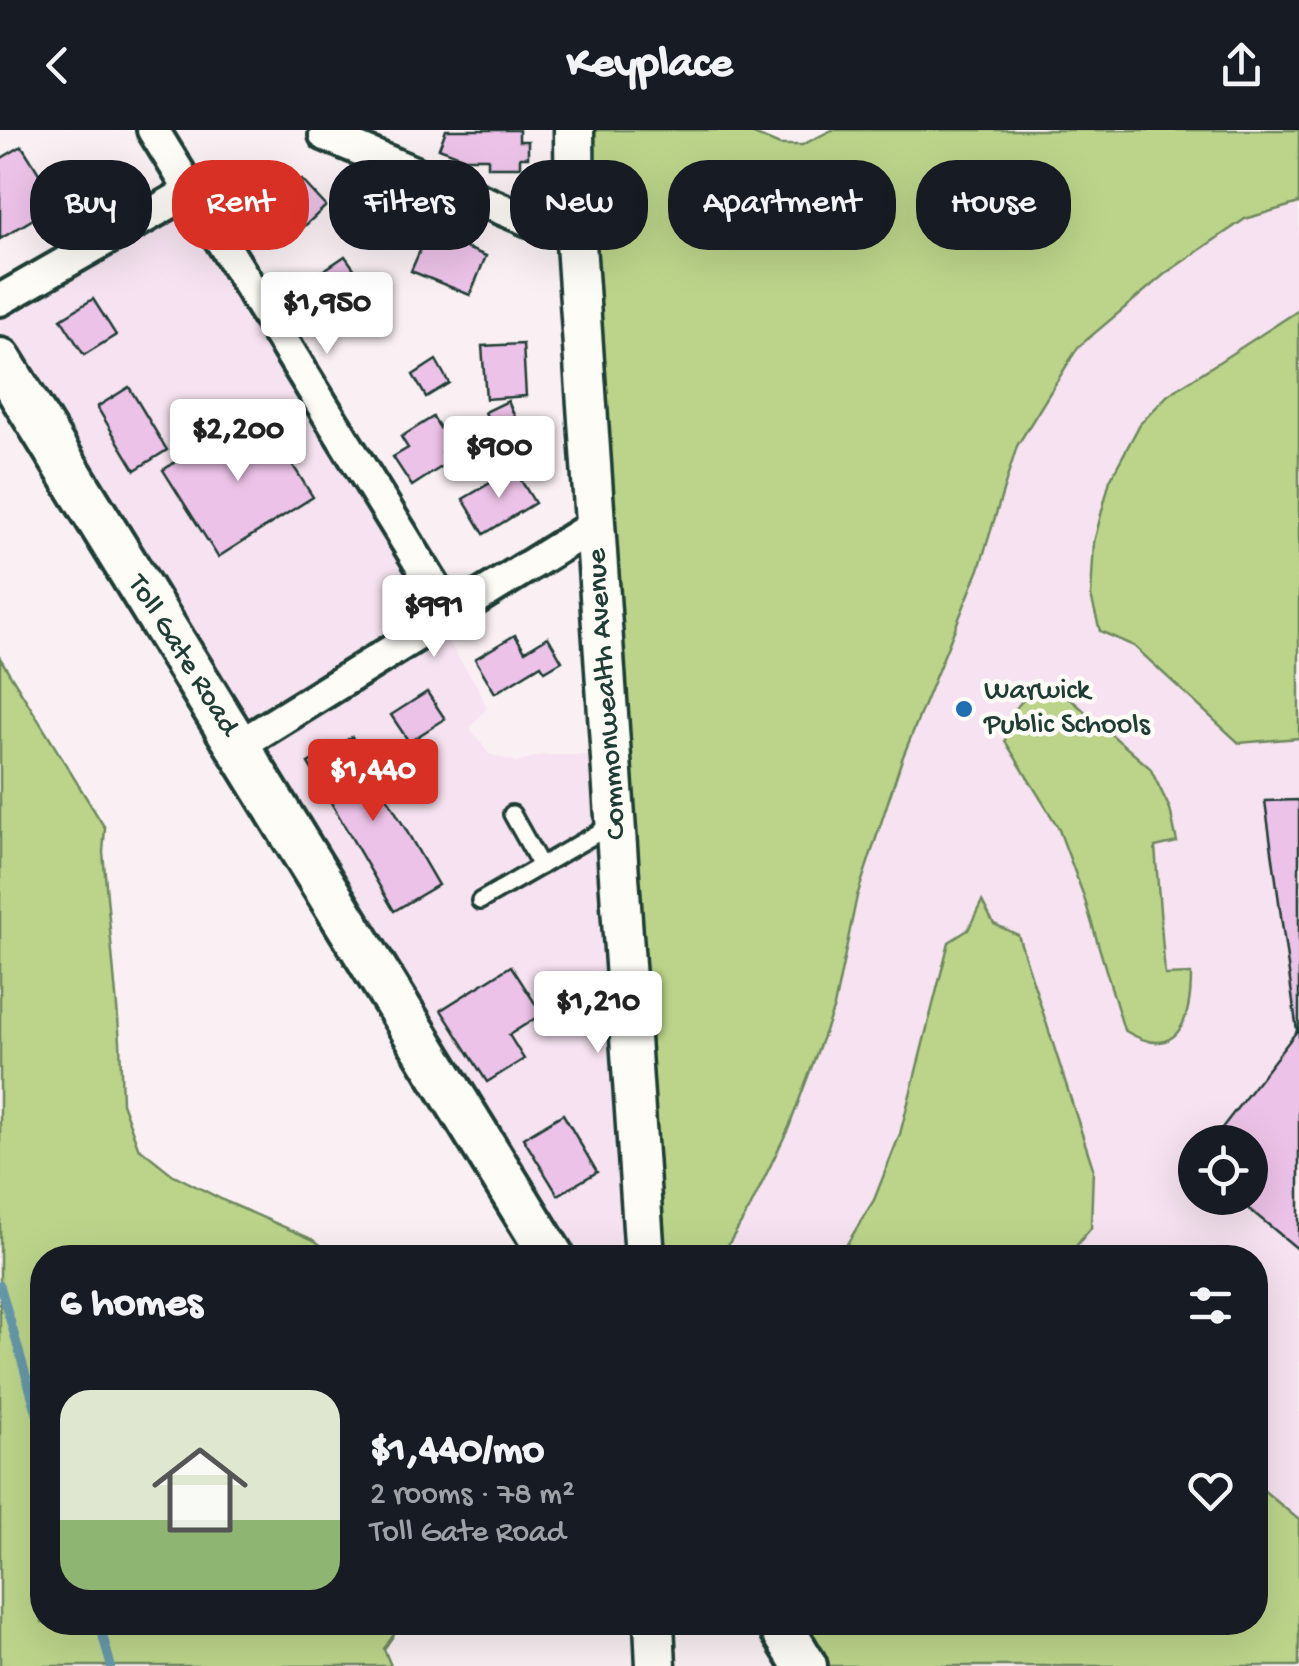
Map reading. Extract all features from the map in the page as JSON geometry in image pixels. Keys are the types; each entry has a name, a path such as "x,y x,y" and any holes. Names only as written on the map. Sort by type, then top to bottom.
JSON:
{"main road":[{"name":"Toll Gate Road","path":"0,360 545,1245"},
{"path":"786,1635 805,1666"}],"street":[{"path":"153,130 172,163"},
{"name":"Commonwealth Avenue","path":"574,130 575,160"},
{"path":"324,135 510,212"},
{"path":"0,300 172,202"},
{"path":"225,250 451,614"},
{"name":"Commonwealth Avenue","path":"578,250 644,1245"},
{"path":"238,746 598,523"},
{"path":"655,1635 656,1666"}],"lane":[{"path":"512,814 541,866"},
{"path":"480,901 617,822"}],"shaded area":[{"name":"Warwick Public Schools","path":"1299,130 1299,1666 1268,1635 1268,1245 657,1245 998,275 1050,250 1071,250 1071,240"},
{"path":"172,193 172,250 247,250 451,603 435,621 487,708 470,728 489,754 516,762 543,755 606,755 630,1245 541,1245 0,356 0,302 82,250 152,250 152,206"}],"green space":[{"path":"573,130 744,130 780,145 802,145 832,130 1299,130 1299,203 1245,219 1166,273 1078,347 1017,446 979,569 902,759 857,896 834,1007 789,1127 728,1245 630,1245 579,250 648,250 648,160 575,160"},
{"path":"1299,310 1299,738 1239,743 1134,646 1100,631 1091,596 1094,542 1110,480 1140,424 1168,395"},
{"path":"0,658 105,828 103,852 122,1103 138,1147 172,1174 321,1245 30,1245 30,1635 394,1635 384,1649 391,1666 0,1666"},
{"path":"1035,692 1067,696 1150,768 1170,809 1177,842 1155,847 1165,975 1191,974 1184,1021 1169,1039 1142,1039 1124,1030 1083,894 1058,827 1005,741 1014,712"},
{"path":"982,901 994,924 1018,935 1093,1168 1091,1228 1077,1245 846,1245 874,1200 900,1134 949,942 968,930"},
{"path":"1268,1494 1299,1520 1299,1666 799,1666 780,1635 1268,1635"}],"building":[{"path":"446,130 519,130 519,141 528,141 528,157 510,160 510,167 490,167 488,158 465,158 439,148"},
{"path":"22,146 31,160 30,221 0,239 0,159"},
{"path":"309,188 326,206 309,222"},
{"path":"420,250 472,250 486,256 470,295 411,271"},
{"path":"345,256 379,304 336,334 302,285"},
{"path":"93,299 116,335 84,355 61,319"},
{"path":"523,344 526,396 486,399 482,346"},
{"path":"436,360 449,383 426,397 413,375"},
{"path":"129,387 167,450 135,470 97,407"},
{"path":"508,401 515,417 491,427 485,412"},
{"path":"258,410 313,497 218,557 163,470"},
{"path":"433,417 451,445 442,452 449,462 412,486 393,457 408,448 401,437"},
{"path":"514,469 535,503 484,534 463,499"},
{"path":"515,635 525,651 548,637 562,661 545,671 541,665 495,693 475,659"},
{"path":"427,692 445,719 409,742 391,715"},
{"path":"352,737 438,885 394,911 308,763"},
{"path":"1299,800 1299,1250 1257,1215 1268,1215 1268,1125 1224,1125 1297,1031 1265,801"},
{"path":"511,966 542,1014 509,1035 524,1059 487,1082 441,1010"},
{"path":"563,1114 597,1172 558,1195 523,1138"}],"waterway":[{"path":"0,1285 30,1389"},
{"path":"103,1635 111,1666"}],"place":[{"name":"Warwick Public Schools","path":"964,709"}]}
